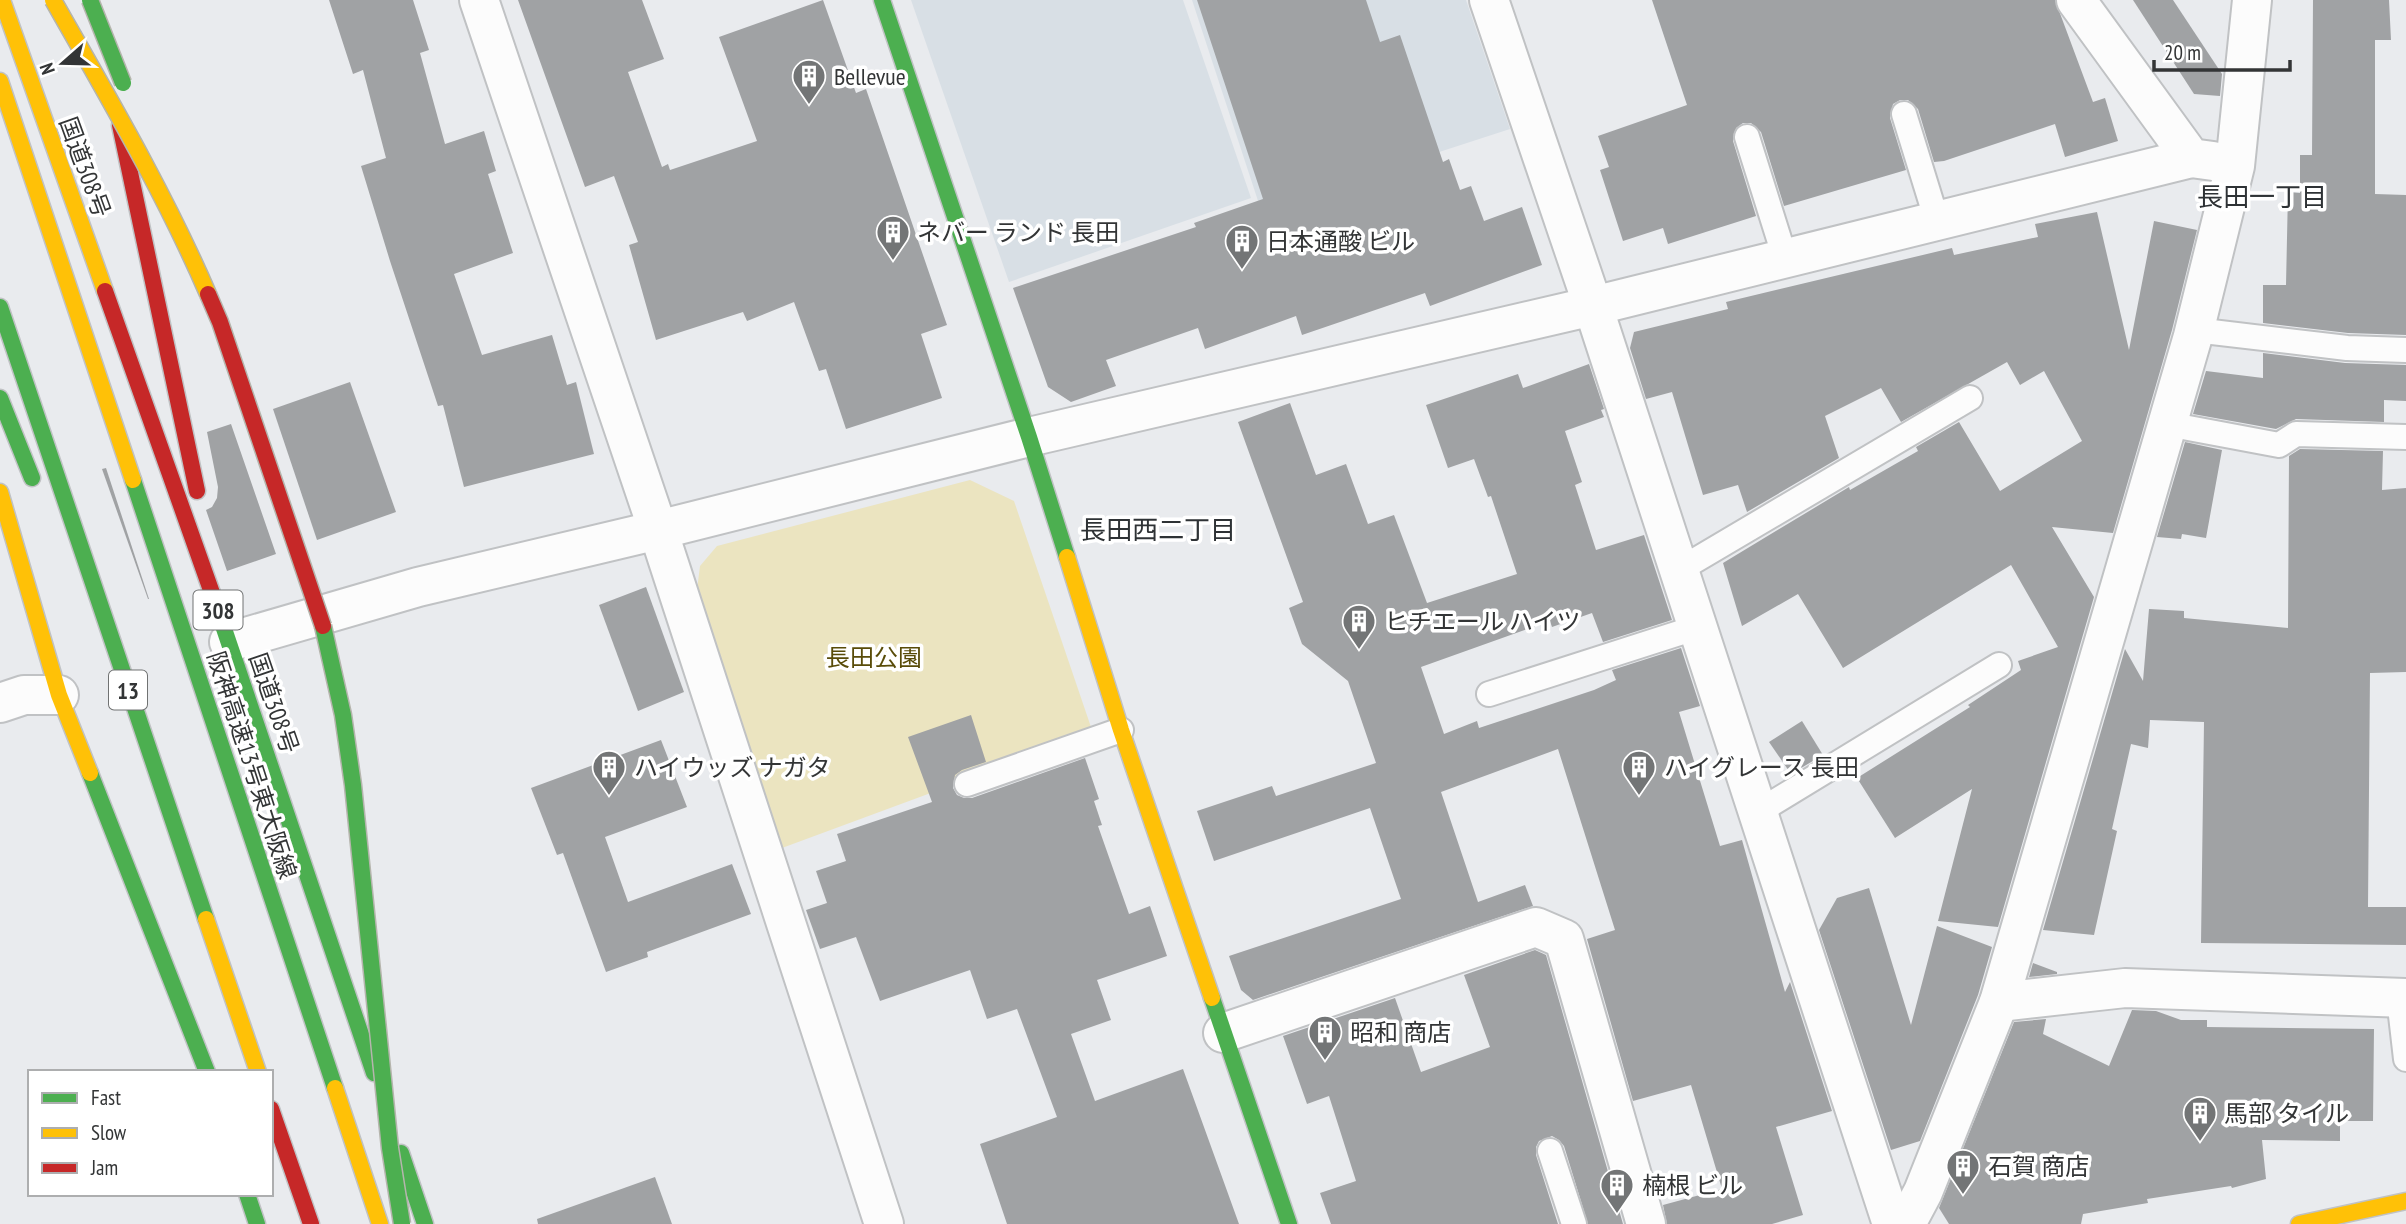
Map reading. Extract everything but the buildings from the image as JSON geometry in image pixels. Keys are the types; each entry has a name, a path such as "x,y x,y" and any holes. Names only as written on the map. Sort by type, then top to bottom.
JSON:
{"main road":[{"name":"国道308号","path":"2,0 229,642 425,1224"},
{"path":"53,0 142,156 184,238"},
{"name":"308","path":"92,0 229,642"},
{"path":"92,0 184,238 220,322 325,632 343,715 353,785 390,1148 402,1224"},
{"path":"883,0 1029,438 1121,730 1289,1224"},
{"name":"阪神高速13号東大阪線","path":"0,81 380,1224"},
{"name":"13","path":"0,307 257,1070"},
{"path":"0,398 36,488"},
{"path":"0,492 59,695"},
{"path":"5,567 140,896 206,1070"},
{"path":"83,603 177,834"},
{"path":"273,1115 311,1224"},
{"path":"248,1196 257,1224"},
{"path":"2299,1224 2406,1201"}],"street":[{"path":"479,0 658,530 884,1224"},
{"path":"1489,0 1593,306 1892,1224"},
{"path":"2076,0 2192,158"},
{"path":"1906,1224 1923,1192 1999,1002 2195,330 2235,166 2252,0"},
{"path":"229,642 418,587 1029,438 1593,306 2192,158 2235,166"},
{"path":"0,704 24,695 59,695"},
{"path":"1223,1032 1535,927 1564,939 1646,1224"},
{"path":"1999,1002 2124,988 2402,998"}],"lane":[{"path":"1904,114 1937,220"},
{"path":"1746,137 1785,258"},
{"path":"2195,330 2347,348 2406,350"},
{"path":"1679,570 1970,398"},
{"path":"2167,424 2279,445 2296,434 2406,436"},
{"path":"1489,694 1698,626"},
{"path":"1758,811 1999,665"},
{"path":"967,784 1121,730"},
{"path":"2402,998 2406,1059"},
{"path":"1550,1151 1574,1224"}],"shaded area":[{"path":"911,0 1183,0 1251,198 1009,282"},
{"path":"1192,0 1466,0 1510,129 1261,210"}],"green space":[{"name":"長田公園","path":"970,480 1014,501 1093,733 782,848 697,590 700,566 717,546"}],"traffic: fast":[{"path":"90,0 123,83"},
{"path":"882,0 1067,557"},
{"path":"0,307 206,919"},
{"path":"0,398 32,478"},
{"path":"133,480 335,1088"},
{"path":"212,593 374,1073"},
{"path":"323,626 343,715 353,785 390,1148 402,1224"},
{"path":"90,773 206,1070"},
{"path":"1212,998 1289,1224"},
{"path":"401,1153 425,1224"},
{"path":"248,1196 257,1224"}],"traffic: slow":[{"path":"2,0 105,291"},
{"path":"53,0 154,182 208,294"},
{"path":"0,81 133,480"},
{"path":"0,492 59,695 90,773"},
{"path":"1067,557 1121,730 1212,998"},
{"path":"206,919 257,1070"},
{"path":"335,1088 380,1224"},
{"path":"2299,1224 2406,1201"}],"traffic: jam":[{"path":"120,125 197,491"},
{"path":"105,291 212,593"},
{"path":"208,294 220,322 323,626"},
{"path":"273,1115 311,1224"}],"place":[{"name":"Bellevue","path":"809,106"},
{"name":"ネバー ランド 長田","path":"893,262"},
{"name":"日本通酸 ビル","path":"1242,271"},
{"name":"ヒチエール ハイツ","path":"1359,651"},
{"name":"ハイウッズ ナガタ","path":"609,797"},
{"name":"ハイグレース 長田","path":"1639,797"},
{"name":"昭和 商店","path":"1325,1062"},
{"name":"馬部 タイル","path":"2200,1143"},
{"name":"石賀 商店","path":"1963,1196"},
{"name":"楠根 ビル","path":"1617,1215"}],"district":[{"name":"長田一丁目","path":"2262,196"},
{"name":"長田西二丁目","path":"1158,529"}]}
